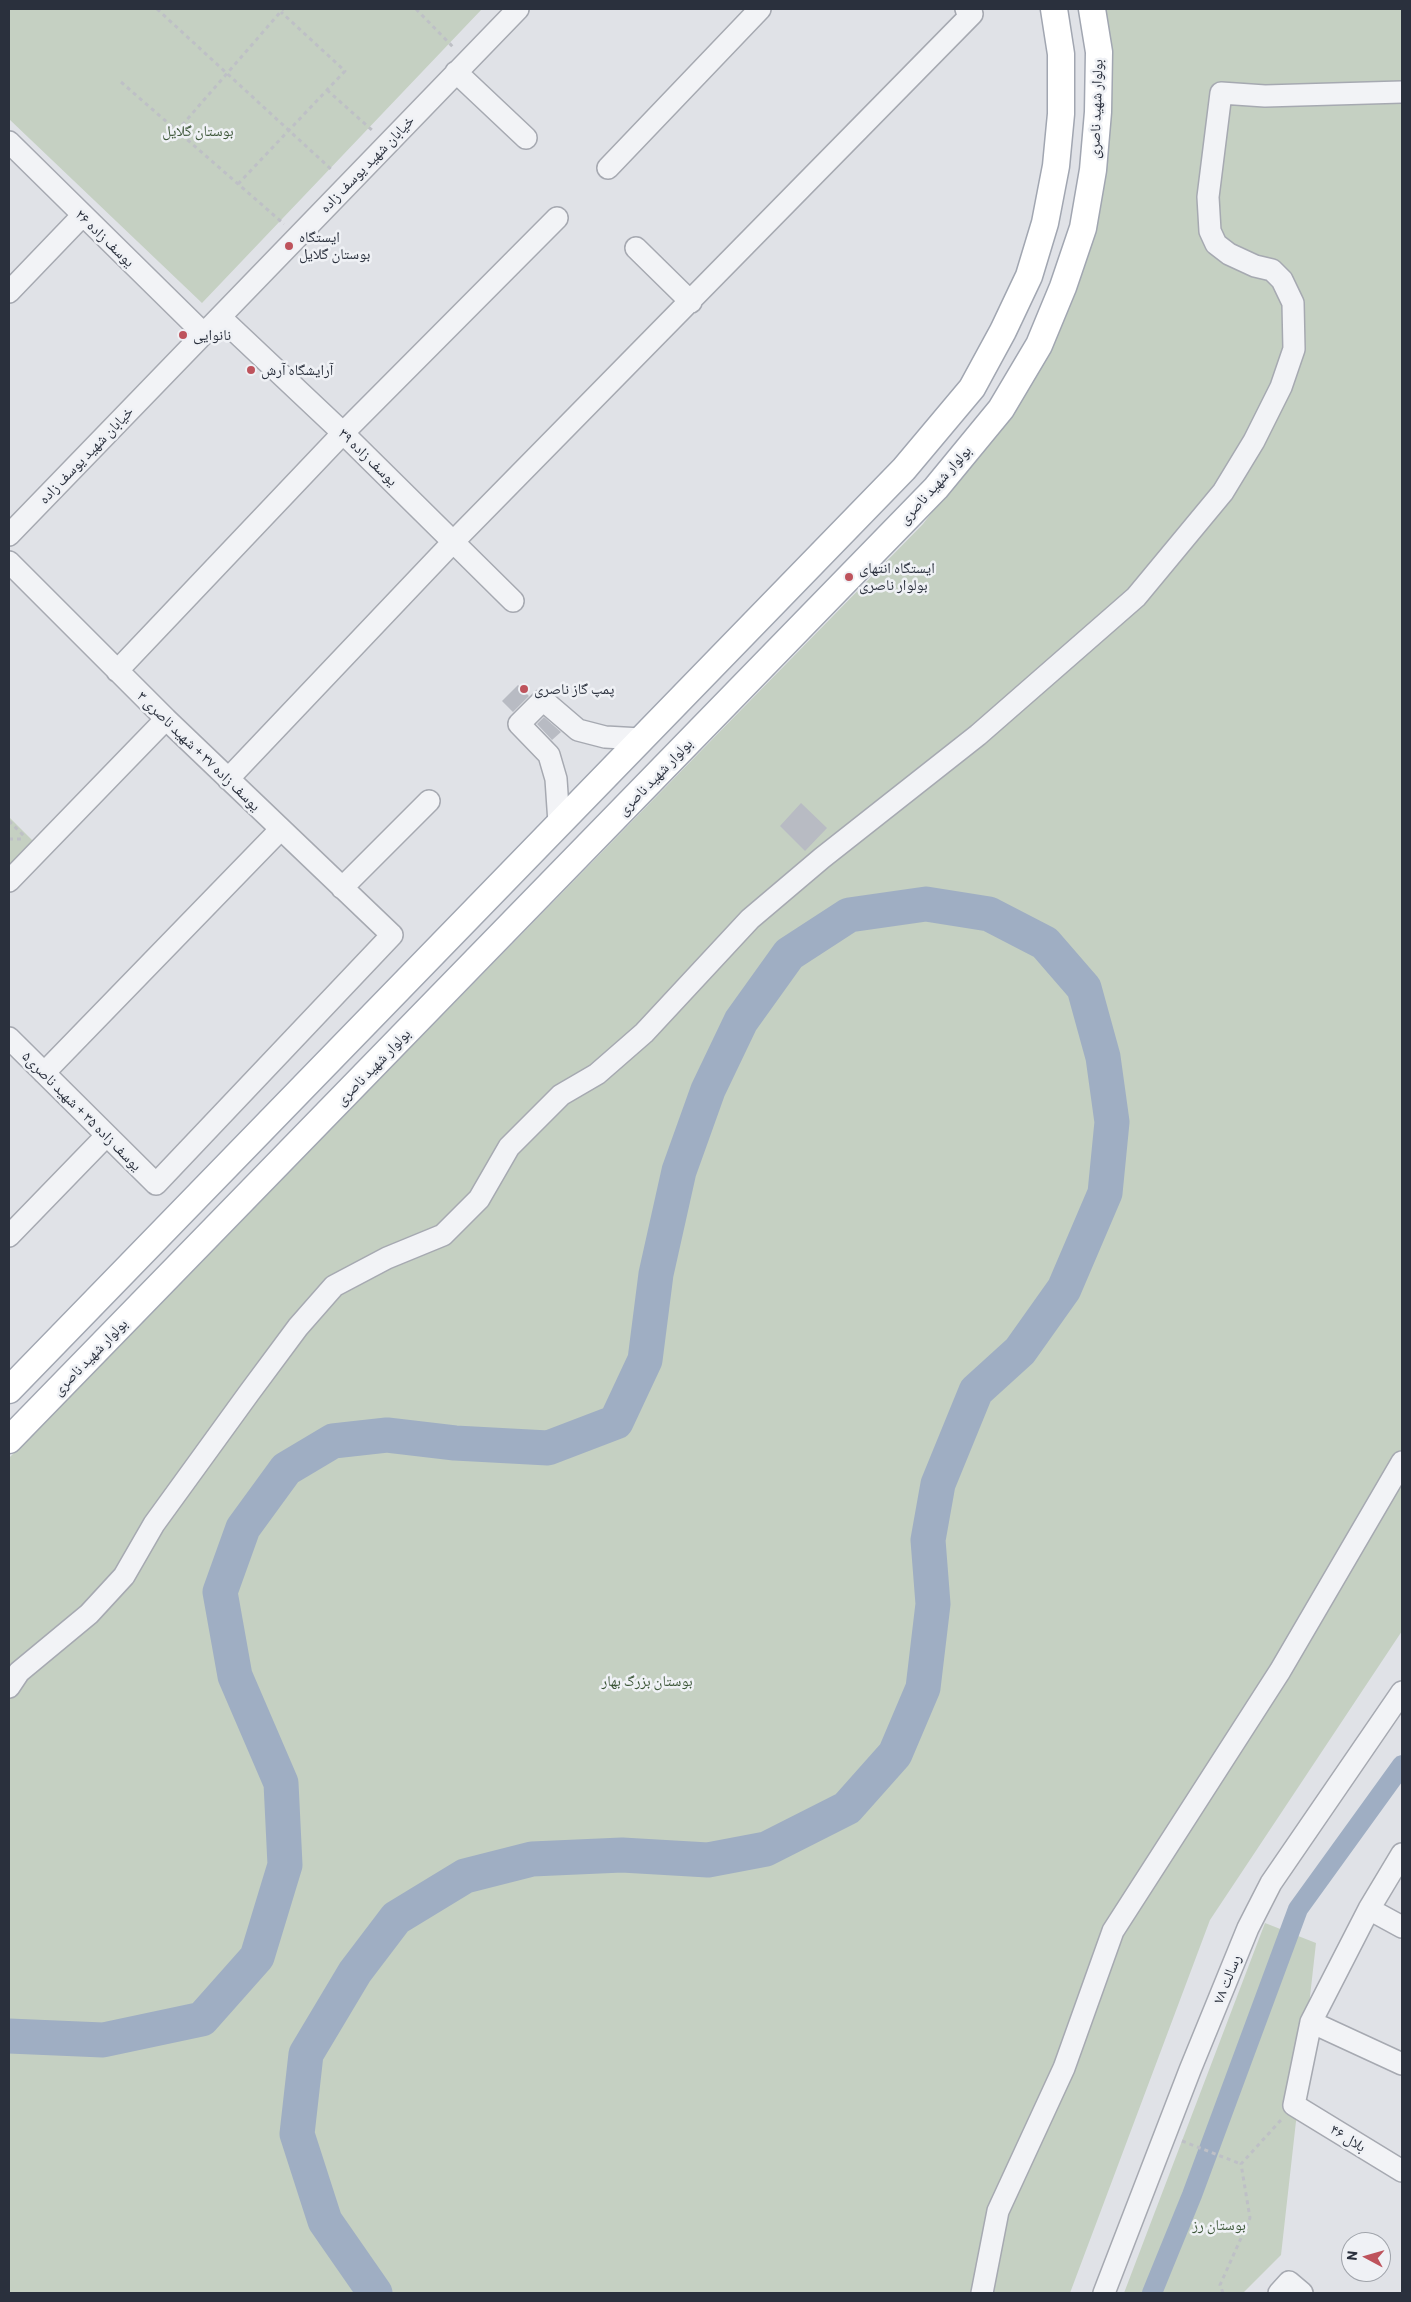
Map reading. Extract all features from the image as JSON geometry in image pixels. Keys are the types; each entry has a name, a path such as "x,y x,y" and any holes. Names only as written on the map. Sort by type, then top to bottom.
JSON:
{"main road":[{"path":"9,1390 904,469 972,388 1003,331 1029,276 1045,223 1056,166 1061,114 1061,54 1054,9"},
{"name":"بولوار شهید ناصری","path":"9,1440 936,488 1001,409 1039,345 1063,287 1083,228 1093,170 1098,112 1098,52 1092,9"},
{"path":"392,994 419,1020"}],"street":[{"name":"خیابان شهید یوسف زاده","path":"9,535 518,9"},
{"path":"608,168 760,9"},
{"path":"228,779 454,542 691,302 969,12"},
{"path":"456,72 526,138"},
{"path":"9,1687 19,1672 89,1614 124,1576 154,1524 298,1327 334,1286 388,1258 443,1235 479,1199 509,1147 562,1095 597,1074 644,1033 750,919 822,858 978,735 1136,597 1223,492 1254,441 1274,402 1294,349 1293,303 1282,280 1272,270 1255,266 1229,254 1216,244 1210,232 1208,197 1221,93 1265,96 1402,92"},
{"name":"یوسف زاده ۲۶","path":"9,142 82,216 204,334"},
{"path":"9,292 82,216"},
{"path":"117,671 343,433 557,218"},
{"path":"636,248 691,302"},
{"name":"یوسف زاده ۳۹","path":"220,317 343,433 513,601"},
{"name":"یوسف زاده ۳۷ + شهید ناصری ۳","path":"9,562 166,719 392,935 156,1184"},
{"path":"559,823 556,779 549,755 519,724 543,700 578,730 605,737 641,739"},
{"path":"9,882 166,719"},
{"path":"342,888 429,801"},
{"path":"44,1073 280,830"},
{"name":"یوسف زاده ۳۵ + شهید ناصری۵","path":"9,1038 156,1184"},
{"path":"9,1236 106,1136"},
{"path":"982,2293 998,2211 1064,2068 1113,1931 1280,1672 1402,1462"},
{"name":"رسالت ۷۸","path":"1104,2293 1190,2070 1248,1928 1271,1884 1402,1692"},
{"path":"1294,2105 1311,2022 1369,1909 1402,1854"},
{"path":"1369,1909 1402,1927"},
{"path":"1311,2022 1402,2064"},
{"name":"بلال ۴۶","path":"1294,2105 1402,2171"}],"path":[{"path":"157,9 332,170"},
{"path":"416,9 457,52 456,72"},
{"path":"177,131 282,10 345,70 238,184"},
{"path":"121,82 298,236"},
{"path":"327,90 388,143"},
{"path":"9,839 28,839"},
{"path":"1241,2164 1294,2105"},
{"path":"1184,2142 1241,2164"},
{"path":"1223,2293 1220,2284 1250,2218 1241,2164"}],"green space":[{"name":"بوستان گلایل","path":"9,9 482,9 202,303 9,119"},
{"name":"بوستان بزرگ بهار","path":"1097,9 1402,9 1402,1631 1210,1920 1070,2293 9,2293 9,1458 923,524 1011,408 1067,305"},
{"path":"9,817 33,841 9,866"},
{"name":"بوستان رز","path":"1265,1923 1316,1943 1281,2255 1243,2293 1124,2293"}],"building":[{"path":"518,685 529,696 513,712 502,701"},
{"path":"544,717 561,732 552,740 537,724"},
{"path":"801,803 827,828 805,851 780,826"}],"waterway":[{"path":"9,2036 103,2040 202,2019 257,1957 285,1865 281,1783 235,1676 220,1592 243,1528 286,1469 333,1441 387,1435 455,1443 548,1448 616,1422 645,1360 656,1274 679,1171 708,1090 741,1021 789,954 849,915 926,904 989,914 1045,943 1084,988 1103,1057 1112,1122 1105,1193 1064,1289 1020,1351 976,1391 938,1484 928,1540 933,1604 923,1688 895,1754 847,1808 766,1849 708,1860 622,1855 532,1859 465,1876 396,1918 355,1972 306,2054 297,2134 325,2221 375,2293"},
{"path":"1152,2293 1192,2195 1298,1909 1402,1765"}],"place":[{"name":"ایستگاه بوستان گلایل","path":"289,246"},
{"name":"نانوایی","path":"183,335"},
{"name":"آرایشگاه آرش","path":"251,370"},
{"name":"ایستگاه انتهای بولوار ناصری","path":"849,577"},
{"name":"پمپ گاز ناصری","path":"524,689"}]}
